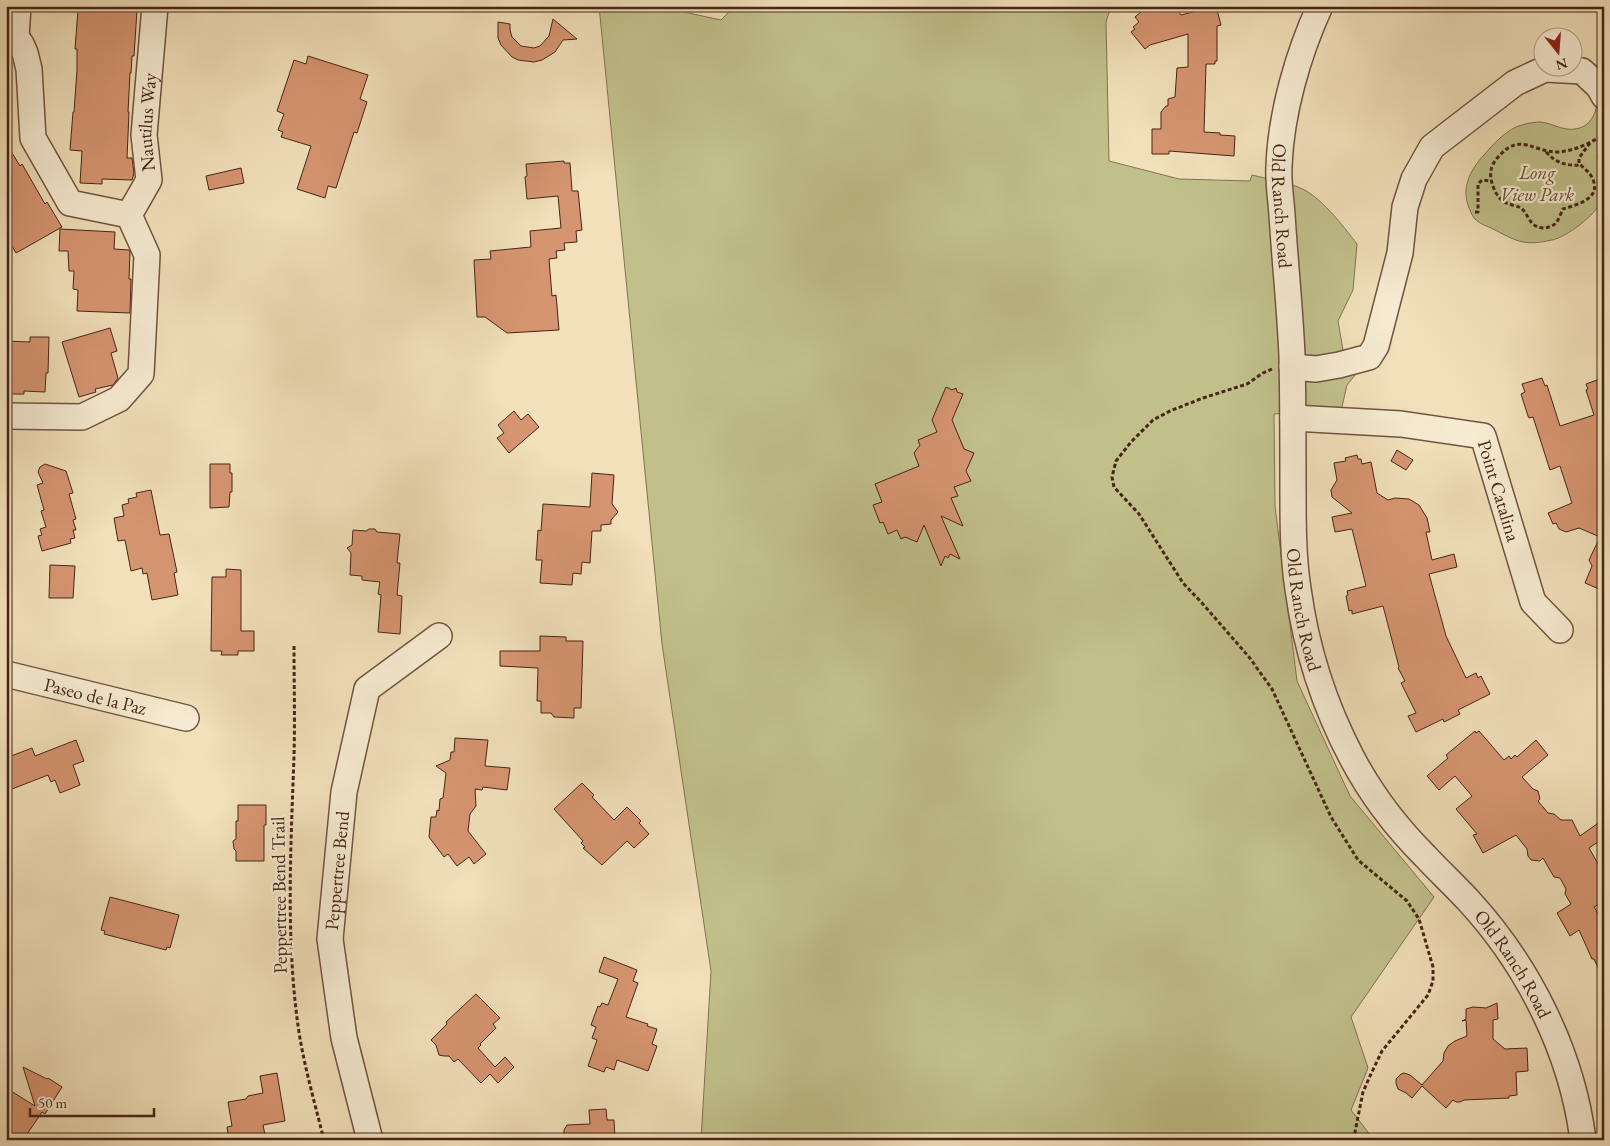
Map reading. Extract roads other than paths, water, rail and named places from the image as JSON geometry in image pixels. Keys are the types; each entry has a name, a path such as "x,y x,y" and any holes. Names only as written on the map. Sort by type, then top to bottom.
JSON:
{"street":[{"path":"6,416 82,417 119,399 141,374 148,255 129,215 70,203 33,138 29,69 21,44 11,35 18,6"},
{"name":"Nautilus Way","path":"129,215 150,180 144,135 154,6"},
{"name":"Old Ranch Road","path":"1320,6 1294,77 1284,123 1278,167 1290,310 1293,418 1293,533 1297,588 1309,648 1327,704 1352,758 1384,810 1423,855 1469,901 1495,932 1524,974 1551,1026 1570,1077 1580,1115 1583,1140"},
{"path":"1292,367 1316,369 1339,365 1368,357 1376,346 1400,253 1408,197 1414,179 1432,146 1515,83 1545,69 1582,70 1599,87 1604,96"},
{"name":"Point Catalina","path":"1293,418 1401,424 1483,436 1533,602 1560,630"},
{"name":"Peppertree Bend","path":"370,1140 344,1038 330,939 344,792 367,689 439,636"},
{"name":"Paseo de la Paz","path":"6,674 186,718"}],"park label":[{"name":"Long View Park","path":"1537,183"}]}
